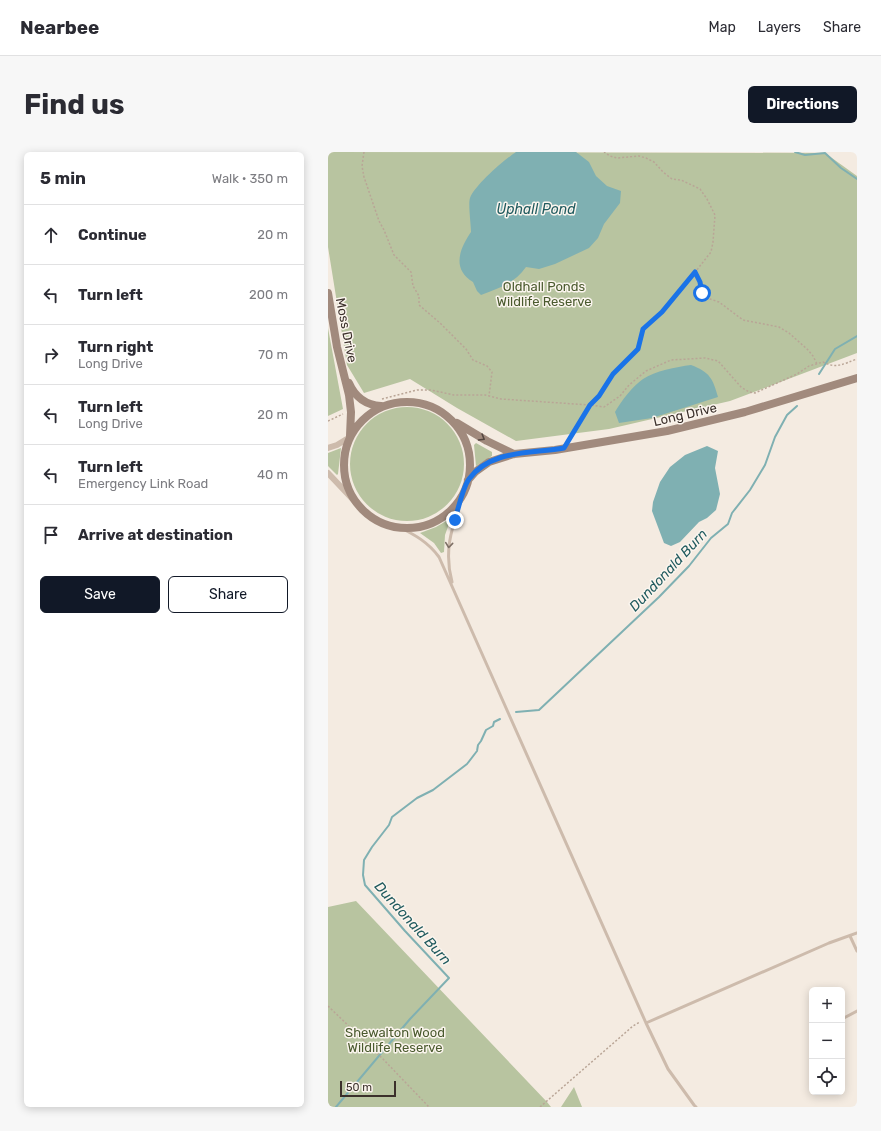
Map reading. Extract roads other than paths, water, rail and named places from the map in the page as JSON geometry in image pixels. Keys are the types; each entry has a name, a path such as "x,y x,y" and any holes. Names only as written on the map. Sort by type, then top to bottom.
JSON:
{"main road":[{"name":"Moss Drive","path":"328,293 337,347 349,395 351,412 350,436"},
{"name":"Moss Drive","path":"343,372 351,388 360,399 368,404 381,403"},
{"name":"Long Drive","path":"468,480 475,472 489,462 514,454 564,448 667,431 745,412 857,378"},
{"path":"451,419 459,429 465,441 469,454 470,467 468,480 463,494 451,509 436,521 418,527 399,527 390,526 373,518 359,506 348,489 344,470 345,450 350,436 364,418 381,403 407,401 419,402 430,406 487,441 514,454"}],"street":[{"path":"328,448 337,445 350,436"},
{"path":"328,473 359,506"}],"lane":[{"path":"454,590 448,569 448,549 451,530 463,494"},
{"path":"399,527 416,536 433,549 439,557 646,1023 668,1069 696,1107"},
{"path":"646,1023 828,943 857,933"},
{"path":"850,936 857,952"},
{"path":"845,1017 857,1011"}],"water":[{"name":"Uphall Pond","path":"516,152 576,152 589,162 596,176 607,186 621,191 620,203 604,224 598,238 589,248 555,264 539,269 526,267 516,278 500,288 481,295 477,291 473,282 466,277 460,265 461,251 471,232 469,201 478,186 497,167"},
{"path":"691,365 707,373 714,385 718,397 652,418 619,423 615,412 620,403 639,382 648,376 672,368"},
{"path":"707,446 718,451 715,468 720,494 716,510 707,518 699,522 680,542 671,546 664,543 652,511 653,502 660,482 670,467 685,455"}],"waterway":[{"path":"795,152 805,155 825,153 841,168 857,179"},
{"path":"819,374 835,349 857,336"},
{"name":"Dundonald Burn","path":"516,712 539,710 659,597 689,566 711,538 728,524 732,513 750,490 765,465 775,437 787,415 797,406"},
{"name":"Dundonald Burn","path":"336,1107 410,1019 449,978 365,885 363,875 364,860 389,825 392,817 417,798 433,790 467,764 477,751 478,745 486,730 493,726 494,722 500,719"}],"park label":[{"name":"Oldhall Ponds Wildlife Reserve","path":"544,294"},
{"name":"Shewalton Wood Wildlife Reserve","path":"395,1040"}]}
